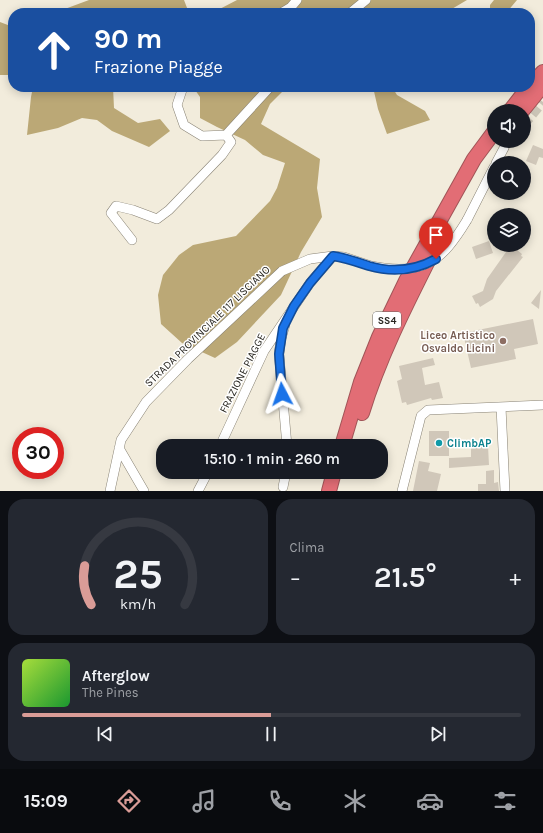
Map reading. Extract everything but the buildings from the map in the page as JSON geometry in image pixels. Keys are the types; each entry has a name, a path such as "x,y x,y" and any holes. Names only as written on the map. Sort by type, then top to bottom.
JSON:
{"highway":[{"path":"535,81 543,72"},
{"path":"528,104 543,85"},
{"path":"516,104 526,92"},
{"name":"SS4","path":"344,439 361,382 379,337 406,281 449,202 474,159 487,141"},
{"name":"SS4","path":"354,439 367,396 390,339 416,285 446,226 482,165 499,148"},
{"path":"329,491 332,479"},
{"path":"338,491 342,479"}],"street":[{"path":"289,8 297,0"},
{"path":"356,8 366,0"},
{"path":"181,92 177,105 184,125 202,136 226,135 265,92"},
{"path":"132,240 111,213 116,206 133,210 157,219 169,210 222,155 231,142 226,135"},
{"name":"STRADA PROVINCIALE 117 LISCIANO","path":"110,491 121,440 146,402 188,359 282,271 310,259 333,256 344,257 371,266 401,270 424,265 436,259 447,250 457,238 487,181"},
{"name":"FRAZIONE PIAGGE","path":"223,439 264,351 310,283 333,256"},
{"path":"286,439 279,354 283,328 294,306"},
{"path":"402,491 421,416 428,410 543,405"},
{"path":"501,407 505,491"},
{"path":"119,448 144,491"},
{"path":"198,491 204,479"},
{"path":"283,487 285,479"}],"shaded area":[{"path":"89,0 184,0 187,8 67,8"},
{"path":"237,0 467,0 453,8 222,8"},
{"path":"494,0 517,0 510,8 490,8 490,5"},
{"path":"0,22 8,25 8,75 0,75"},
{"path":"32,92 113,92 114,108 138,123 160,119 170,131 149,147 112,131 97,120 82,118 58,128 27,135"},
{"path":"196,92 282,92 270,104 261,124 320,159 317,188 322,217 301,252 281,295 237,342 215,358 182,343 161,324 158,295 163,275 179,255 193,245 236,236 270,201 277,188 285,163 263,155 245,140 200,118 200,97"},
{"path":"374,92 395,92 397,95 425,111 430,120 387,134 378,109"}],"tunnel":[{"path":"531,117 543,102"}],"place":[{"name":"Liceo Artistico Osvaldo Licini","path":"503,341"},
{"name":"ClimbAP","path":"439,443"}],"route":[{"path":"282,394 279,354 283,328 294,306 310,283 333,256 344,257 388,270 413,269 436,259"}]}
